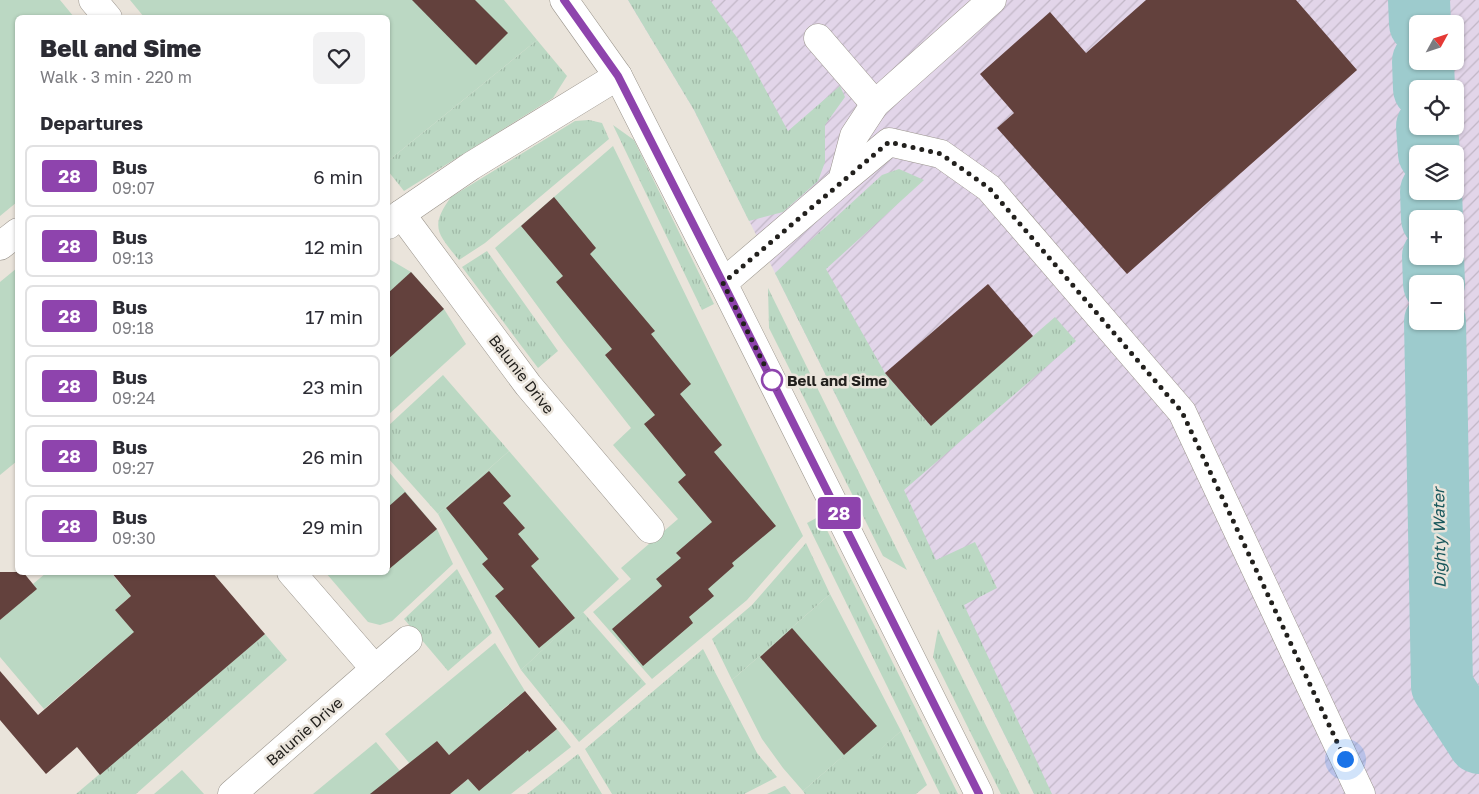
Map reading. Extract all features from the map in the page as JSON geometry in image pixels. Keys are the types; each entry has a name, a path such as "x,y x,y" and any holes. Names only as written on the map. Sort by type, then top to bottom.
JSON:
{"street":[{"path":"93,0 106,15"},
{"path":"564,0 618,76 979,794"},
{"path":"842,182 854,136 875,104 992,0"},
{"path":"818,38 875,104"},
{"name":"Balunie Drive","path":"618,76 471,166 394,219 528,385 650,529"},
{"path":"723,283 889,142 941,154 989,188 1182,412 1361,794"},
{"path":"0,246 15,234"},
{"path":"294,575 376,669"},
{"name":"Balunie Drive","path":"232,794 408,640"}],"shaded area":[{"path":"628,0 1479,0 1479,794 1034,794 694,110"}],"green space":[{"path":"0,0 60,0 72,15 15,15 15,204 0,216"},
{"path":"130,0 504,0 537,40 390,159 390,15 142,15"},
{"path":"628,0 710,0 738,39 788,131 840,86 845,97 825,125 825,162 818,181 783,212 749,221 694,110"},
{"path":"537,40 567,76 553,98 404,191 390,174 390,159"},
{"path":"589,120 602,123 609,139 485,243 459,260 441,237 438,223 444,207 451,197 575,121"},
{"path":"613,125 634,140 714,304 702,310"},
{"path":"613,146 803,536 747,600 652,679 593,612 631,579 621,568 678,519 613,445 631,428 563,341 495,248"},
{"path":"899,169 924,180 826,269 885,373 930,425 1055,317 1076,341 904,490 936,560 975,542 997,588 964,605 1052,794 1034,794 775,273 882,175"},
{"path":"487,251 558,351 538,368 462,267"},
{"path":"390,260 411,272 444,309 466,344 390,413"},
{"path":"15,270 15,463 0,475 0,282"},
{"path":"768,288 907,570 883,556 769,328"},
{"path":"443,375 509,451 438,514 390,460 390,424"},
{"path":"509,451 619,579 521,670 438,514"},
{"path":"390,473 437,529 453,564 392,621 380,625 368,622 328,575 390,575"},
{"path":"820,516 958,794 940,794 807,523"},
{"path":"806,543 830,594 732,680 712,639 752,605"},
{"path":"457,569 492,633 448,671 404,619"},
{"path":"44,575 113,575 131,596 115,610 140,638 101,660 44,709 0,657 0,620 36,589 33,584"},
{"path":"830,594 901,731 855,772 842,757 803,791 762,739 732,680"},
{"path":"583,612 646,684 579,742 521,670"},
{"path":"938,629 1020,794 1001,794 933,657"},
{"path":"265,634 287,660 136,794 76,794"},
{"path":"495,643 525,691 497,714 507,726 477,732 449,755 437,741 410,764 385,734"},
{"path":"703,649 757,753 777,777 744,794 612,794 585,749"},
{"path":"557,729 571,747 511,794 450,794 468,779 479,791 521,743 529,752"},
{"path":"901,731 927,785 916,794 805,794 803,791 843,756 855,771"},
{"path":"376,742 400,771 373,794 313,794"},
{"path":"578,754 602,794 527,794"},
{"path":"182,770 204,794 154,794"},
{"path":"784,786 791,794 767,794"}],"building":[{"path":"412,0 475,0 508,33 476,65"},
{"path":"1146,0 1296,0 1357,70 1127,274 997,128 1014,113 980,74 1050,12 1086,53"},
{"path":"554,197 596,248 590,254 655,331 651,334 691,384 680,394 722,445 714,452 776,526 732,563 734,566 708,589 714,596 689,617 693,623 643,666 612,629 662,586 656,579 681,558 676,553 712,522 678,482 686,475 644,424 655,415 605,355 612,349 556,282 563,276 521,226"},
{"path":"411,272 444,309 390,357 390,291"},
{"path":"988,284 1033,336 931,426 885,373"},
{"path":"489,471 511,496 503,503 525,528 518,534 539,559 531,566 575,618 539,648 495,596 504,589 482,564 488,559 446,508"},
{"path":"405,492 437,529 390,568 390,505"},
{"path":"0,572 15,572 15,575 25,575 37,589 0,620"},
{"path":"114,575 215,575 265,634 100,775 77,747 46,774 0,720 0,671 38,715 134,632 115,610 131,596"},
{"path":"792,628 877,726 844,755 760,657"},
{"path":"525,691 557,729 529,752 528,750 479,791 468,779 450,794 370,794 437,741 449,755"}],"waterway":[{"name":"Dighty Water","path":"1419,0 1420,15"},
{"name":"Dighty Water","path":"1423,70 1424,80"},
{"name":"Dighty Water","path":"1428,135 1428,145"},
{"name":"Dighty Water","path":"1431,200 1432,210"},
{"name":"Dighty Water","path":"1433,265 1434,275"},
{"name":"Dighty Water","path":"1435,330 1442,686 1479,743"}],"bus line":[{"name":"28","path":"564,0 618,76 979,794"}],"place":[{"name":"Bell and Sime","path":"772,380"}],"route":[{"path":"772,380 776,388 723,283 889,142 941,154 989,188 1182,412 1345,759"}]}
